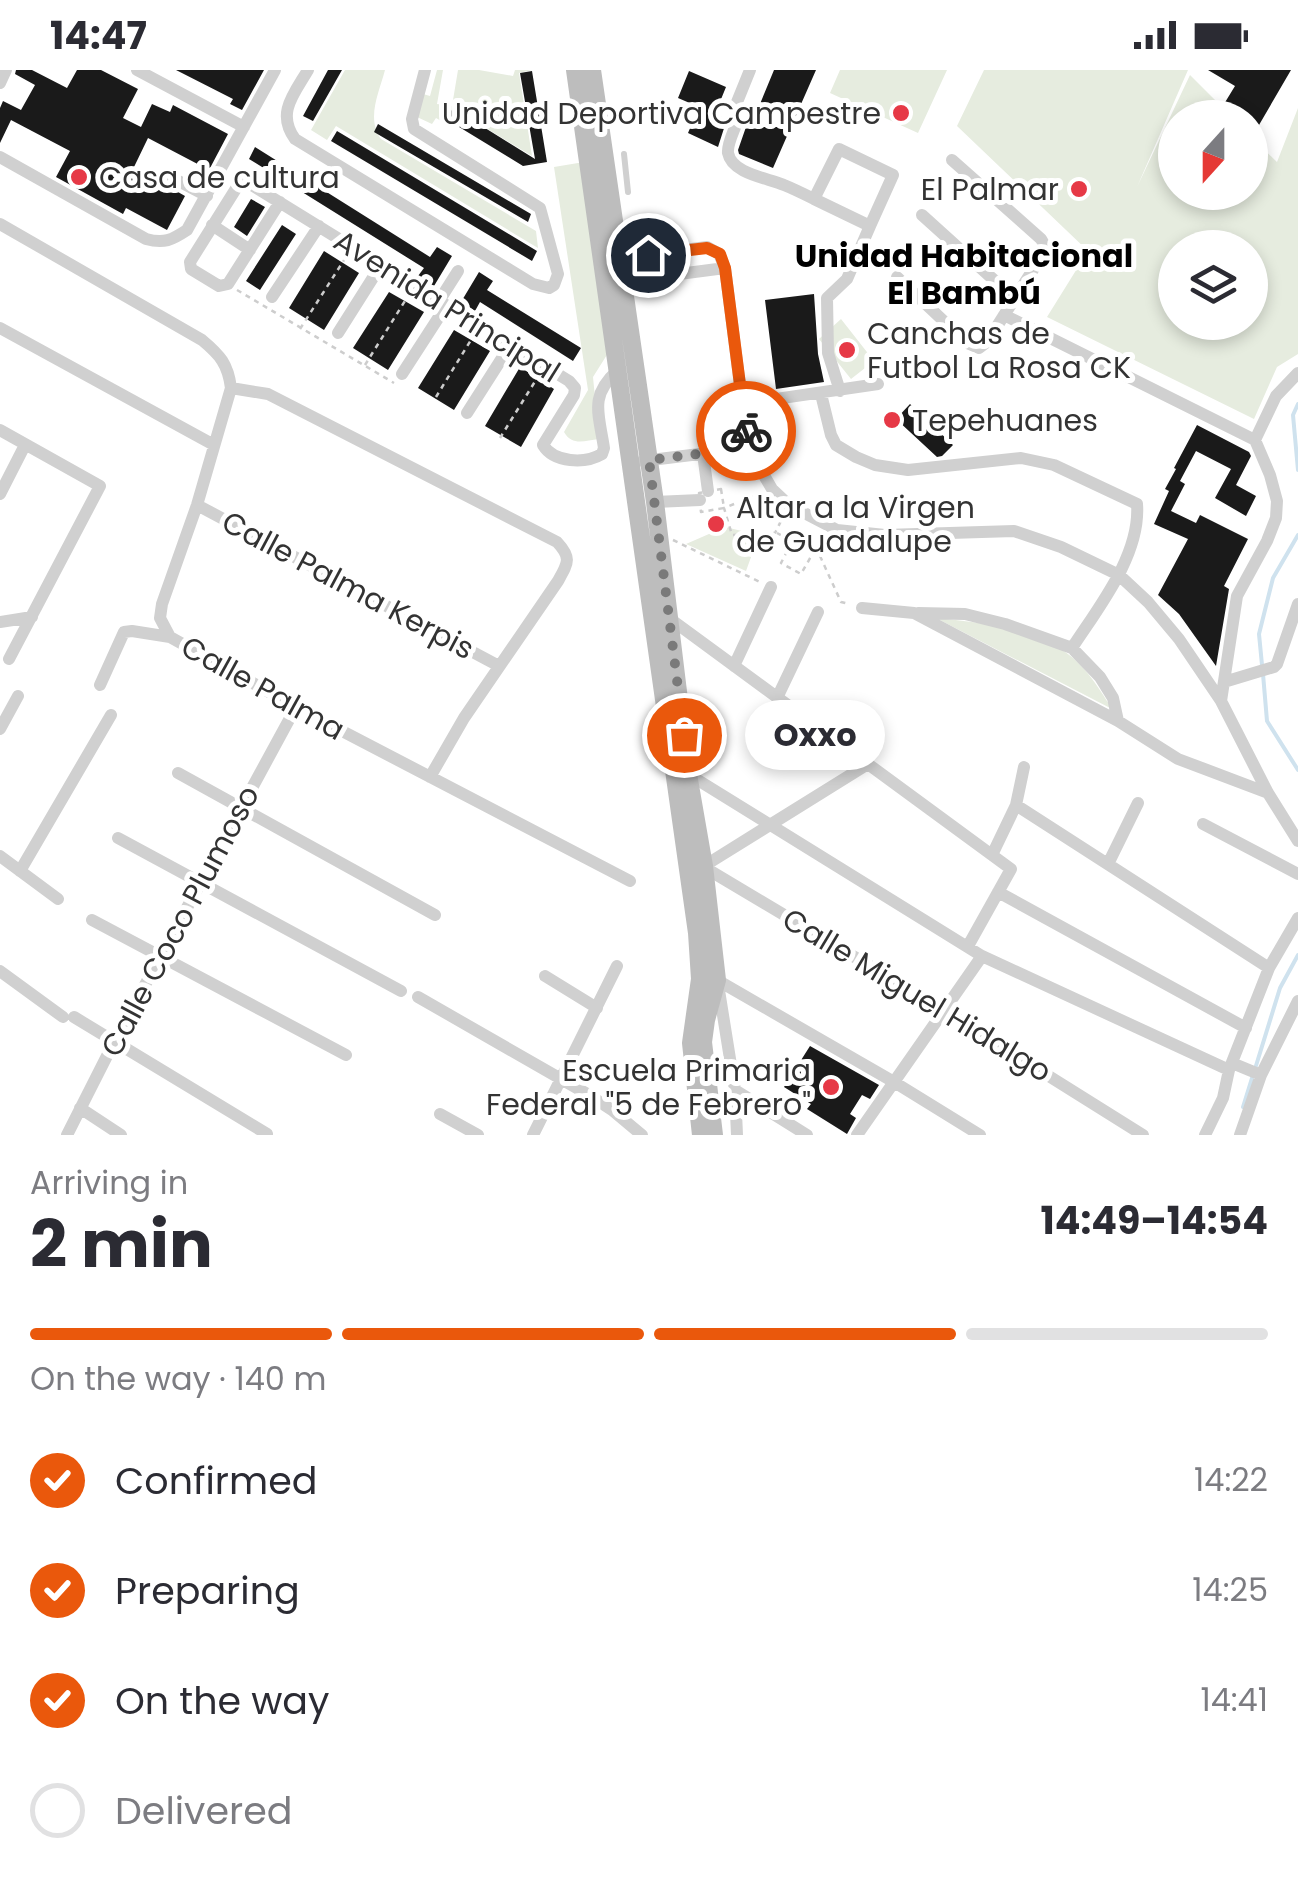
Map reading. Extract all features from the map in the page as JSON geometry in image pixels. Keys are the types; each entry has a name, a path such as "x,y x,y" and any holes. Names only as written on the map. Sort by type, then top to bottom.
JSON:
{"main road":[{"path":"575,70 611,260 640,462 656,659 696,866"},
{"path":"592,70 617,176 611,260"},
{"path":"614,283 617,371 640,462 655,502 688,774 709,979 703,1042 714,1135"},
{"path":"701,1135 691,1043 709,979"}],"street":[{"path":"0,83 6,70"},
{"path":"137,70 244,128"},
{"path":"0,157 146,239 172,240 187,230 275,70"},
{"path":"308,70 285,118 295,139 532,284 549,288 558,274 540,208 414,129 412,119 425,70"},
{"path":"750,70 733,112 737,122 728,156 734,164 870,226"},
{"path":"814,199 839,149 894,175 847,279 827,298 828,353 840,391"},
{"path":"896,277 967,342 979,348 987,342 1041,257 1045,246 1041,239 952,160"},
{"path":"167,175 207,196"},
{"name":"Avenida Principal","path":"228,284 218,286 189,265 243,182 569,381 575,388 574,395 543,445 548,454 569,460 599,458 604,448 599,394 617,371"},
{"path":"228,284 280,202"},
{"path":"922,215 1014,298"},
{"path":"0,224 202,340 220,356 232,388 268,394 557,542 566,552 567,564 464,718 430,778"},
{"path":"212,225 250,250"},
{"path":"272,296 319,226"},
{"path":"611,260 707,248 720,254 748,448 772,489 790,505 836,530 884,535 1014,531 1060,547 1119,575 1179,639 1221,702 1298,842"},
{"path":"338,333 381,266"},
{"path":"614,283 725,268"},
{"path":"402,374 458,271"},
{"path":"1004,315 1255,440 1270,474 1277,501 1276,518 1237,596 1221,702"},
{"path":"0,328 214,446"},
{"path":"467,414 511,344"},
{"path":"1255,440 1276,396 1298,373"},
{"path":"742,404 878,384"},
{"name":"Calle Palma","path":"232,388 162,604 160,618 170,637 630,881"},
{"path":"822,394 836,445 874,465 908,470 1021,458 1054,465 1137,504 1133,537 1119,575 1072,648"},
{"path":"0,430 100,486 9,658"},
{"path":"0,494 26,445"},
{"path":"640,462 748,448"},
{"path":"655,502 704,495 703,454"},
{"name":"Calle Palma Kerpis","path":"197,505 499,666"},
{"path":"734,666 771,587"},
{"path":"1224,682 1277,664 1298,604"},
{"path":"862,608 965,614 1072,648 1100,678 1112,698 1118,721"},
{"path":"778,698 818,612"},
{"path":"914,613 1118,721 1178,759 1268,793"},
{"path":"0,622 32,617"},
{"path":"669,618 1011,869 968,946"},
{"path":"100,685 124,632 170,637"},
{"path":"0,729 18,696"},
{"name":"Calle Coco Plumoso","path":"66,1135 296,707"},
{"path":"20,871 112,716"},
{"path":"696,866 770,826 868,764"},
{"path":"992,855 1016,804 1024,767"},
{"path":"178,773 435,914"},
{"path":"688,774 982,956 1260,1074"},
{"path":"1108,864 1138,803"},
{"path":"1016,804 1269,968"},
{"path":"1203,824 1298,874"},
{"path":"118,838 401,990"},
{"path":"0,856 58,899"},
{"name":"Calle Miguel Hidalgo","path":"696,866 946,1011 1143,1135"},
{"path":"998,892 1246,1028"},
{"path":"1205,1135 1223,1098 1269,968 1298,918"},
{"path":"92,920 346,1055"},
{"path":"857,1135 982,956"},
{"path":"533,1135 617,966"},
{"path":"0,971 68,1017 267,1134"},
{"path":"544,976 597,1008"},
{"path":"709,979 894,1082 980,1135"},
{"path":"709,979 734,1090 737,1135"},
{"path":"418,997 612,1110 642,1135"},
{"path":"1240,1135 1260,1074 1298,1001"},
{"path":"734,1090 807,1135"},
{"path":"80,1108 121,1135"},
{"path":"440,1114 478,1135"}],"lane":[{"path":"624,154 617,176 628,192"}],"path":[{"path":"300,329 352,248"},
{"path":"228,284 396,384 402,374"},
{"path":"364,366 414,286"},
{"path":"436,397 480,325"},
{"path":"500,438 545,366"},
{"path":"772,489 724,508 732,535 775,533 820,556 841,602 862,608"},
{"path":"775,533 790,505"},
{"path":"820,556 836,530"},
{"path":"658,533 771,587"},
{"path":"792,542 781,563 801,574 813,553"}],"shaded area":[{"path":"345,70 385,70 374,114 381,139 536,231 538,248 336,126 327,140 311,130"},
{"path":"437,70 443,70 437,104 452,106 458,70 513,76 515,70 532,70 519,73 532,156 453,108 443,122 436,118 432,124 417,117 423,94 430,96"},
{"name":"Unidad Deportiva Campestre","path":"840,70 947,70 918,133 830,93"},
{"path":"984,70 1188,70 1175,100 1158,100 1158,139 1137,187 1158,143 1158,210 1268,210 1268,153 1277,162 1298,108 1298,354 1277,367 1254,419 1047,317 1088,251 957,126"},
{"path":"1190,75 1215,100 1178,100"},
{"path":"584,162 610,350 593,377 599,439 579,442 564,432 588,390 554,167"},
{"name":"Canchas de Futbol La Rosa CK","path":"841,319 874,361 851,379 819,339"},
{"path":"725,527 759,535 746,571 686,544"},
{"path":"936,618 1008,629 1059,648 1084,669 1112,709"}],"building":[{"path":"16,70 32,70 67,88 77,70 101,70 138,89 123,118 141,127 152,104 170,112 173,105 228,134 209,170 148,138 134,167 185,196 167,230 126,208 123,214 56,177 70,151 11,120 0,143 3,101 21,110 35,85 15,74"},
{"path":"176,70 264,70 242,110 230,104 233,99"},
{"path":"328,70 342,70 313,121 303,116"},
{"path":"774,70 816,70 773,168 739,154 738,150"},
{"path":"1208,70 1291,70 1268,110 1268,100 1226,100 1235,86"},
{"path":"532,71 547,162 523,166 446,119 453,108 535,159 520,73"},
{"path":"689,71 726,87 715,114 726,122 718,147 688,133 699,107 678,98"},
{"path":"378,124 531,214 528,222 374,132"},
{"path":"337,131 537,251 532,261 331,141"},
{"path":"255,147 430,257 437,247 452,256 434,286 418,276 424,268 249,159"},
{"path":"251,199 265,207 247,236 234,227"},
{"path":"282,225 296,234 260,290 246,281"},
{"path":"324,251 359,273 324,330 289,308"},
{"path":"479,272 493,281 487,290 581,348 573,361 480,302 475,311 461,302"},
{"path":"389,292 424,312 388,370 353,348"},
{"path":"814,294 824,382 776,389 765,300"},
{"path":"454,330 490,351 454,410 418,388"},
{"path":"520,367 554,389 521,447 485,426"},
{"path":"910,404 953,445 942,456 937,457 896,419"},
{"path":"1197,425 1249,452 1251,456 1236,485 1256,496 1246,516 1215,498 1231,469 1196,451 1180,481 1185,484 1171,511 1196,523 1200,515 1248,539 1224,586 1229,589 1216,666 1179,614 1158,595 1188,539 1154,524 1169,491 1165,489 1174,468"},
{"name":"Escuela Primaria Federal \"5 de Febrero\"","path":"810,1046 879,1085 870,1099 862,1095 850,1114 856,1118 847,1134 807,1109 811,1104 784,1087"}],"waterway":[{"path":"1298,404 1293,415 1298,470"},
{"path":"1262,665 1259,634 1273,578 1298,535"},
{"path":"1263,674 1267,721 1298,770"},
{"path":"1255,1069 1280,988 1298,955"},
{"path":"1243,1107 1252,1078"}],"way so far":[{"path":"684,735 649,460 748,448 746,431"}],"place":[{"name":"Unidad Deportiva Campestre","path":"901,113"},
{"name":"Casa de cultura","path":"79,177"},
{"name":"El Palmar","path":"1079,189"},
{"name":"Canchas de Futbol La Rosa CK","path":"847,350"},
{"name":"Tepehuanes","path":"892,420"},
{"name":"Altar a la Virgen de Guadalupe","path":"716,524"},
{"name":"Oxxo","path":"684,735"},
{"name":"Escuela Primaria Federal \"5 de Febrero\"","path":"831,1087"}],"district":[{"name":"Unidad Habitacional El Bambú","path":"964,274"}],"route":[{"path":"648,255 707,248 720,254 746,431"}]}
